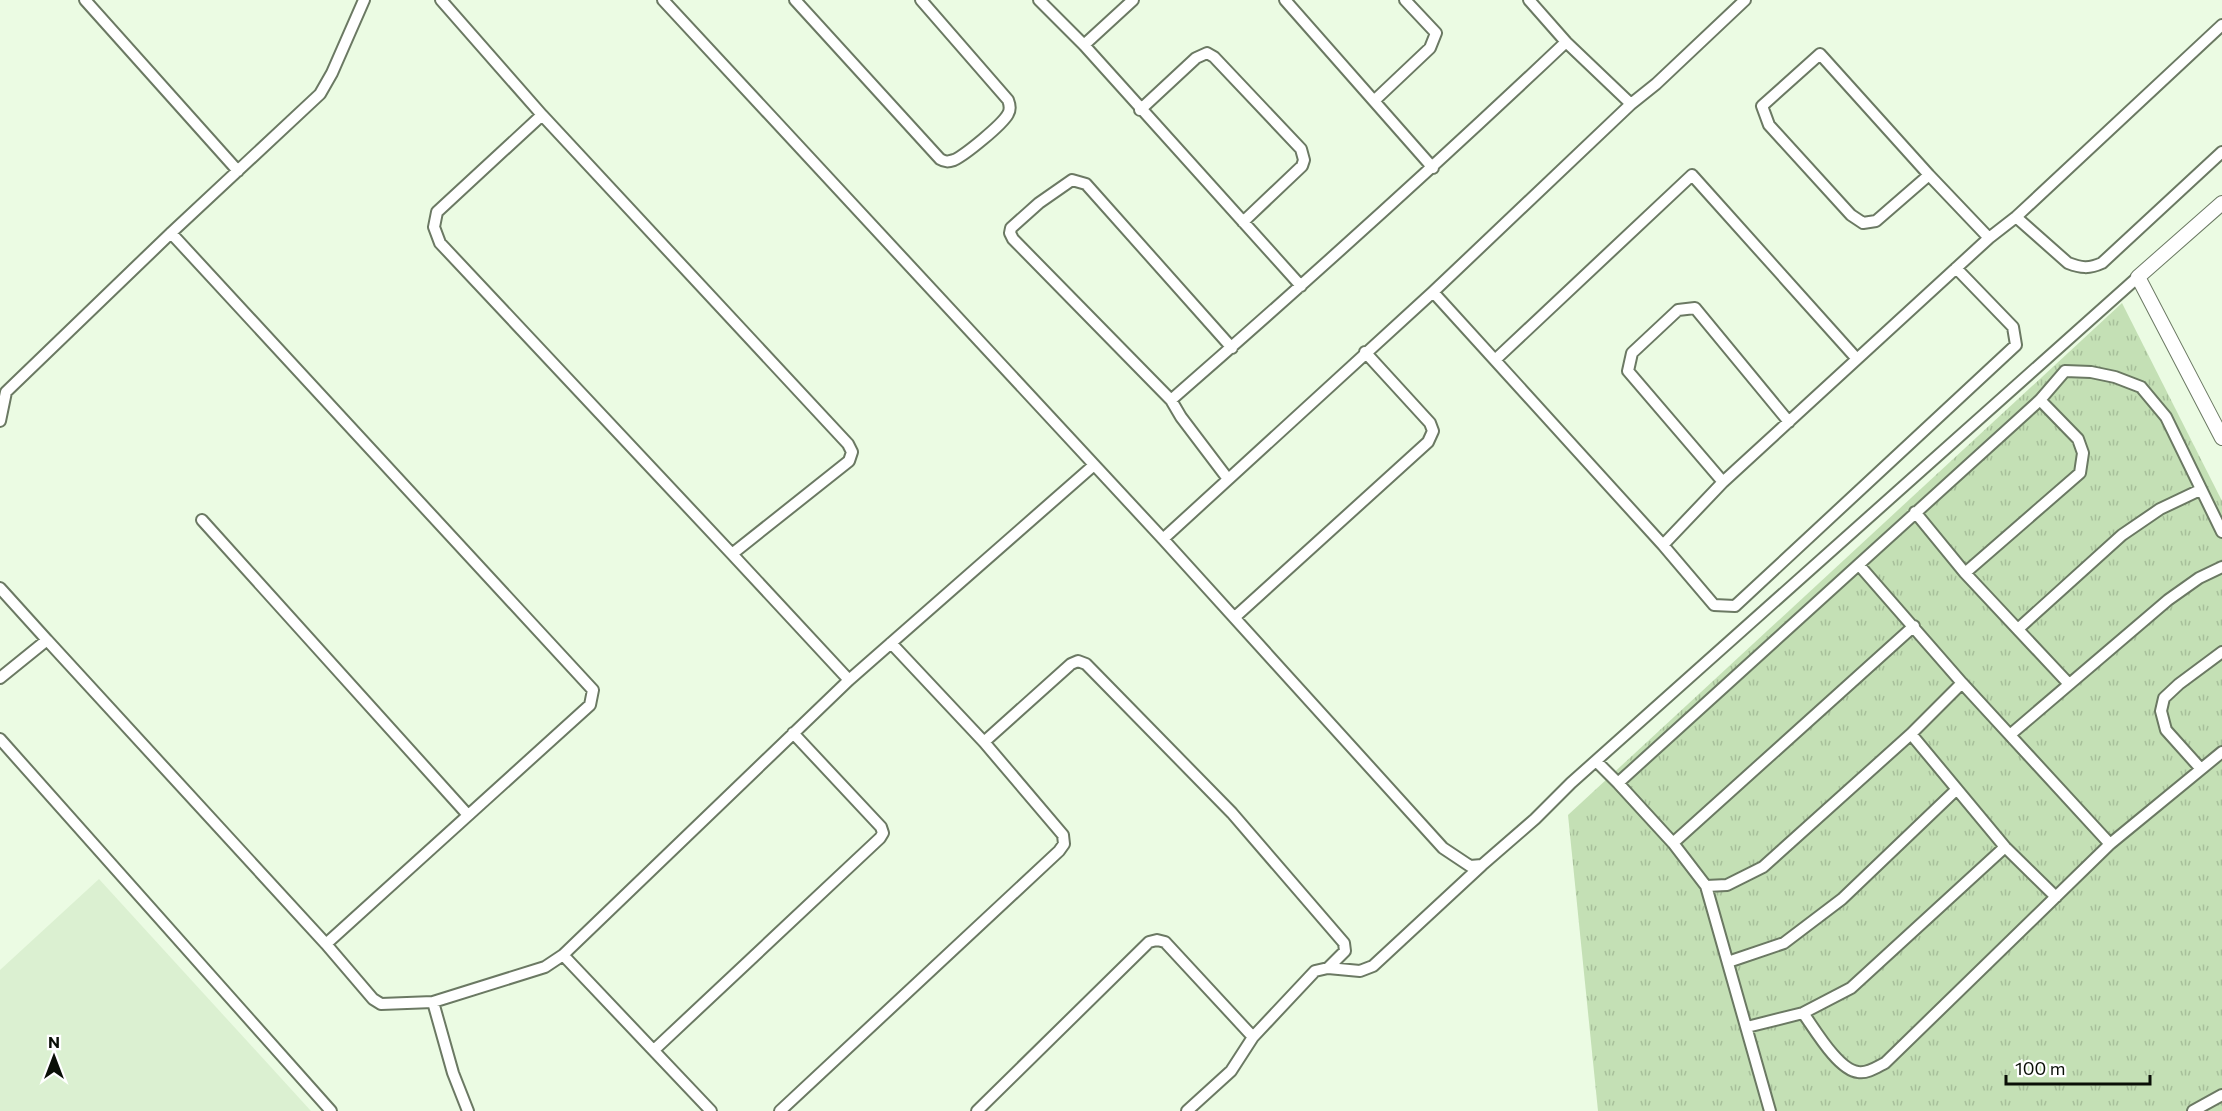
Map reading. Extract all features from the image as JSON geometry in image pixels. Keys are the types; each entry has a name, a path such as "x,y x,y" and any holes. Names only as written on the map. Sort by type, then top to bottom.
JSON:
{"street":[{"path":"85,0 238,171"},
{"path":"0,421 6,392 320,94 332,73 364,0"},
{"path":"441,0 542,115 840,435 852,452 849,461 732,554"},
{"path":"663,0 1235,617 1443,848 1470,866 1482,865"},
{"path":"795,0 940,159 950,161 979,142 1008,114 1011,107 1008,100 921,0"},
{"path":"1039,0 1084,45 1140,110 1302,286"},
{"path":"1084,45 1132,0"},
{"path":"1285,0 1433,168"},
{"path":"1375,100 1430,48 1436,33 1405,0"},
{"path":"1528,0 1566,42 1631,104"},
{"path":"1163,539 1433,292 1631,104 1656,84 1745,0"},
{"path":"1663,545 1723,482 1989,238 2016,217 2222,25"},
{"path":"1171,400 1433,168 1566,42"},
{"path":"1140,110 1196,58 1207,54 1214,57 1300,149 1304,160 1302,166 1243,222"},
{"path":"1929,175 1876,221 1863,223 1851,215 1769,125 1762,106 1820,54 1989,238"},
{"path":"542,115 437,212 434,227 440,243 849,680"},
{"path":"2016,217 2068,262 2079,267 2094,267 2102,263 2222,152"},
{"path":"1496,360 1692,175 1857,359"},
{"path":"1228,479 1180,417 1171,400 1013,238 1010,233 1011,228 1039,203 1072,180 1086,184 1232,348"},
{"path":"1186,1111 1231,1071 1253,1037 1315,971 1328,968 1360,971 1373,966 1596,761 2222,203"},
{"path":"171,233 593,690 590,705 326,944"},
{"path":"1433,292 1714,604 1735,606 2016,345 2013,327 1956,268"},
{"path":"2139,278 2222,438"},
{"path":"1723,482 1628,372 1632,353 1678,310 1695,308 1789,422"},
{"path":"2058,350 2066,371"},
{"path":"1235,617 1428,442 1433,431 1430,423 1365,352"},
{"path":"1618,783 2040,400 2066,371"},
{"path":"2066,371 2091,372 2115,377 2141,387 2166,417 2222,532"},
{"path":"1965,573 2080,472 2083,453 2079,439 2040,400"},
{"path":"0,588 326,944 373,999 381,1004 433,1002 545,967 564,955 849,680 1094,465"},
{"path":"2018,629 2122,535 2160,509 2200,490"},
{"path":"1915,512 1965,573 2068,684"},
{"path":"202,520 468,815"},
{"path":"1859,565 1962,683 2110,844"},
{"path":"2011,734 2168,600 2199,578 2222,567"},
{"path":"1673,843 1914,626"},
{"path":"0,678 47,640"},
{"path":"780,1111 1064,844 1063,835 984,742 891,643"},
{"path":"2201,769 2166,730 2161,711 2164,698 2222,652"},
{"path":"984,742 1071,664 1078,662 1086,664 1232,813 1344,943 1345,951 1328,968"},
{"path":"1706,886 1727,885 1763,867 1911,734 1962,683"},
{"path":"654,1050 883,833 881,827 793,733"},
{"path":"1911,734 2005,847 2056,897"},
{"path":"0,739 331,1111"},
{"path":"1803,1013 1845,1067 1858,1073 1872,1070 1884,1063 2110,844 2222,752"},
{"path":"1596,761 1673,843 1706,886 1770,1111"},
{"path":"1728,962 1784,943 1842,899 1956,790"},
{"path":"1747,1027 1803,1013 1851,988 2005,847"},
{"path":"977,1111 1149,942 1157,940 1165,942 1253,1037"},
{"path":"564,955 711,1111"},
{"path":"433,1002 453,1073 468,1111"},
{"path":"2193,1111 2222,1095"}],"shaded area":[{"path":"99,879 311,1111 0,1111 0,970"}],"green space":[{"path":"2122,303 2222,501 2222,1111 1598,1111 1568,815"}]}
